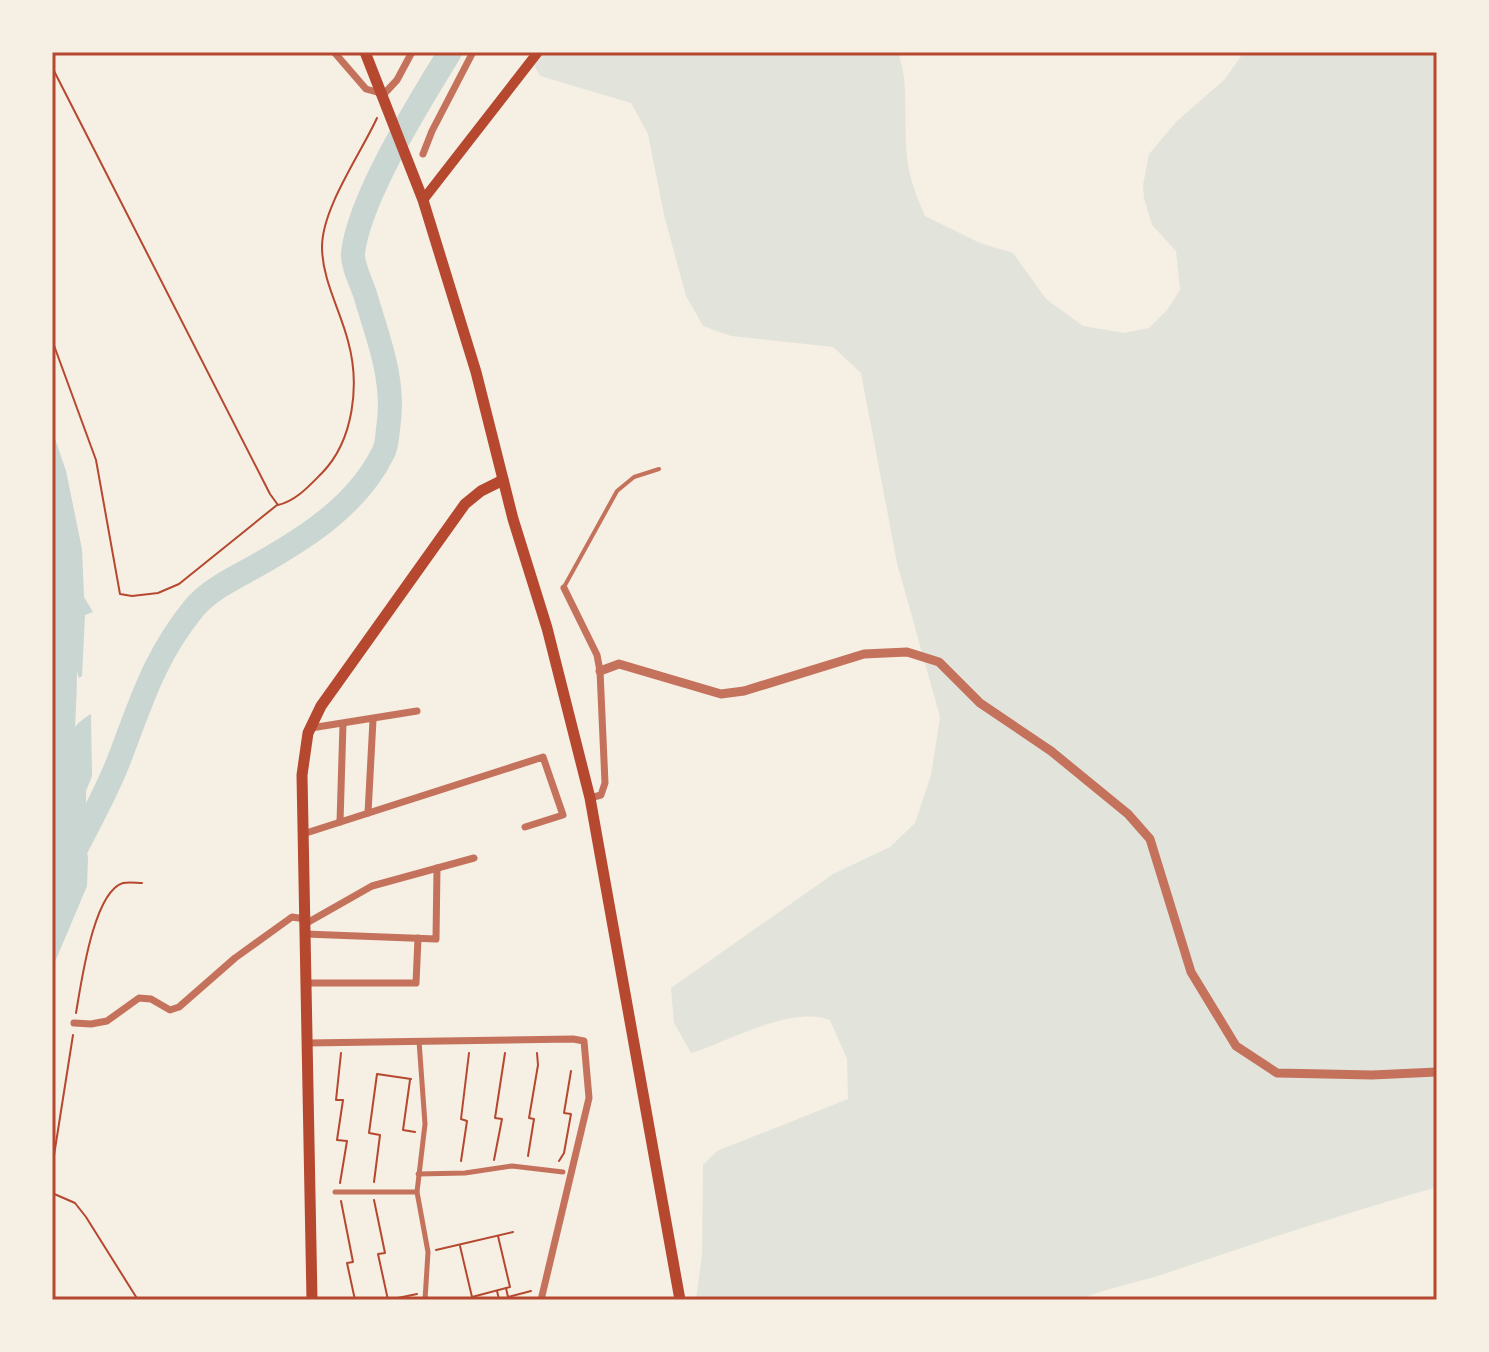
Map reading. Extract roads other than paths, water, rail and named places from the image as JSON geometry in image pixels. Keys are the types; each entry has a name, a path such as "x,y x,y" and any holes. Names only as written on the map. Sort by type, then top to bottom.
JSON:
{"main road":[{"path":"365,52 423,200 476,372 503,480 547,628 590,798 680,1300"},
{"path":"423,200 538,52"},
{"path":"312,1300 302,775 311,728 339,681 465,504 481,491 503,480"}],"street":[{"path":"334,52 366,89 384,94 397,80 412,52"},
{"path":"423,154 473,52"},
{"path":"564,588 597,655 600,671 605,783 601,795 590,798"},
{"path":"600,671 619,664 721,694 744,691 864,654 907,652 939,662 980,703 1051,751 1128,814 1150,839 1191,972 1236,1046 1277,1073 1372,1075 1437,1072"},
{"path":"311,728 417,711"},
{"path":"368,813 373,720"},
{"path":"340,822 343,724"},
{"path":"303,834 543,757 563,815 525,827"},
{"path":"305,926 372,886 474,858"},
{"path":"74,1023 107,1021 139,998 151,999 170,1010 179,1007 235,958 292,917 305,926 436,939 437,868"},
{"path":"307,983 416,983 418,938"},
{"path":"419,1041 425,1124 417,1192 428,1252 425,1300"},
{"path":"308,1043 584,1041 589,1098 541,1300"},
{"path":"418,1174 526,1166 572,1174"},
{"path":"337,1192 417,1192"}],"lane":[{"path":"564,588 617,491 634,477 659,469"}],"waterway":[{"path":"52,895 110,781 158,664 194,608 214,590 292,545 328,519 359,489 384,450 390,411 388,377 353,253 366,205 378,178 450,52"},
{"path":"52,842 65,689 62,598"}]}
